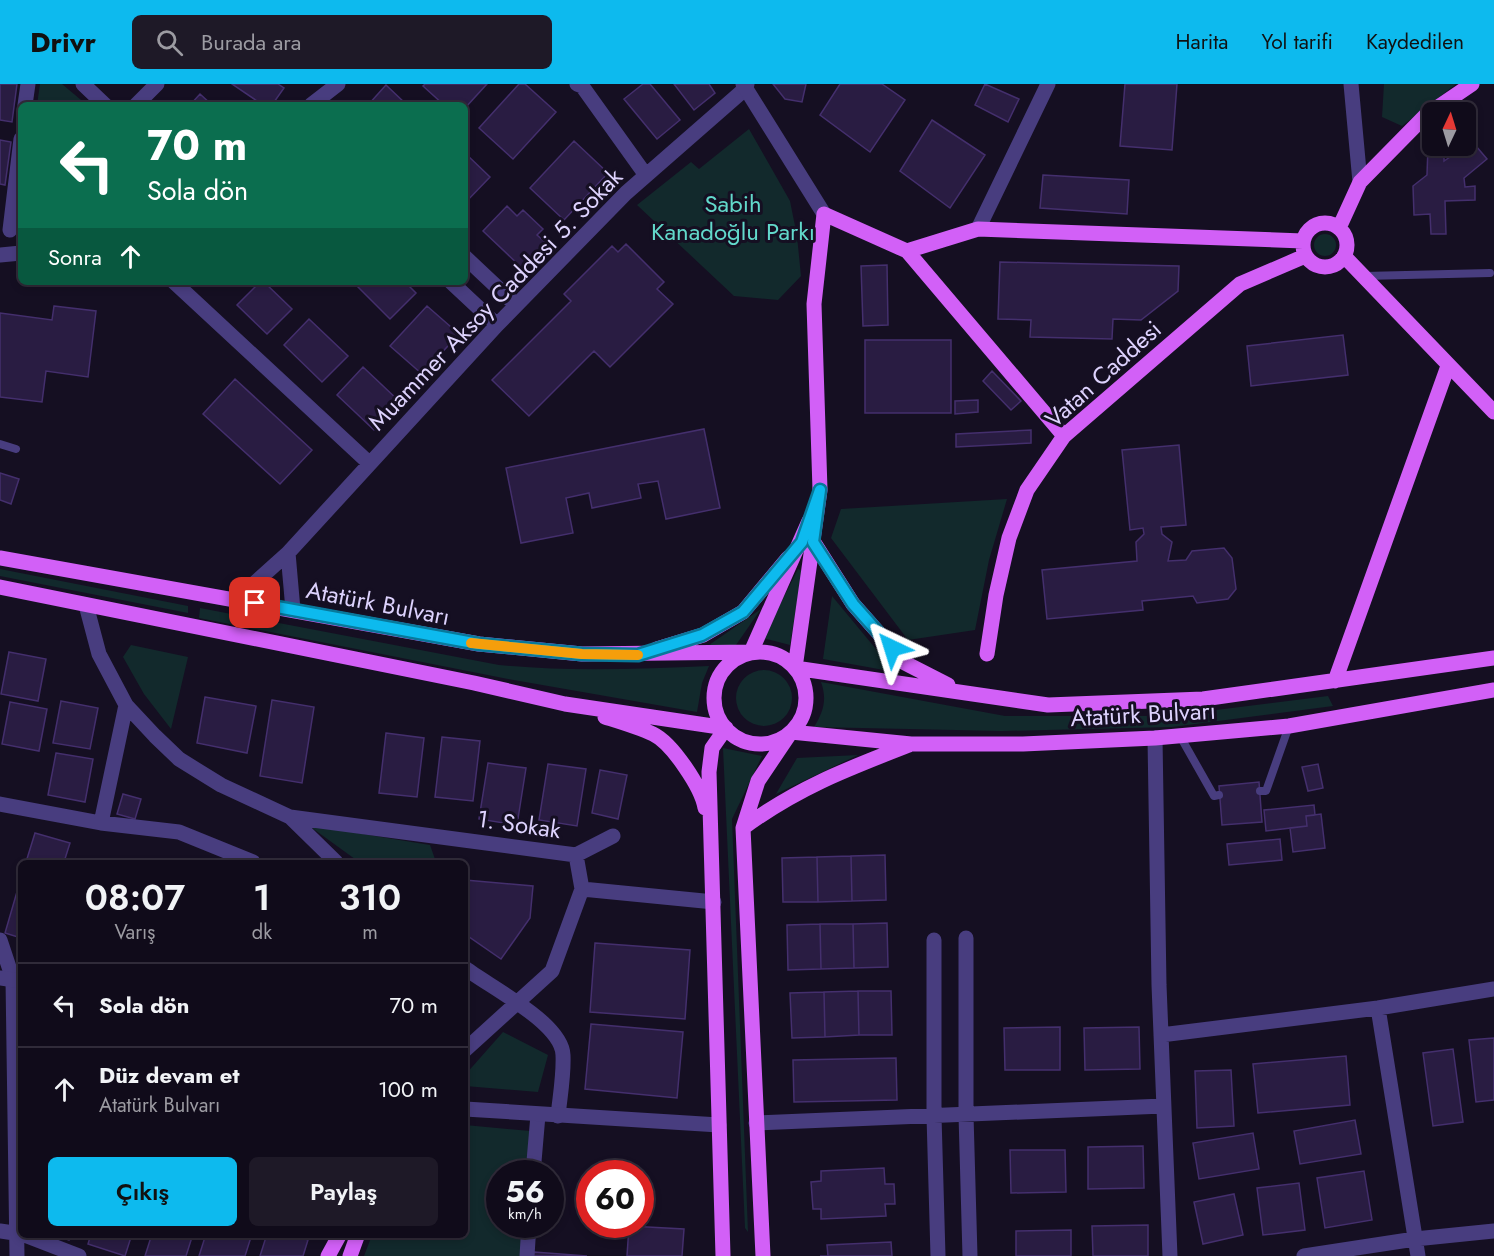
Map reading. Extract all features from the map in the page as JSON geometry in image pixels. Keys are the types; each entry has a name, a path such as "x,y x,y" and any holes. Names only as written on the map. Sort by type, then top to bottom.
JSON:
{"main road":[{"path":"1339,228 1360,183 1425,116 1472,84"},
{"path":"763,1256 743,828 758,781 804,712 806,701 801,678 795,668 807,542 820,490 814,304 824,214 907,250 1064,436"},
{"path":"907,250 978,230 1304,248 1317,265 1324,267 1332,266 1344,256 1347,241 1339,228 1325,222 1310,227 1304,248"},
{"name":"Vatan Caddesi","path":"987,654 1009,538 1027,490 1064,436 1240,284 1304,248"},
{"path":"1344,256 1494,412"},
{"path":"1335,681 1449,366"},
{"path":"723,1256 714,862 709,772 712,748 726,728 715,709 714,694 717,680 725,667 751,652 807,542"},
{"path":"638,655 702,635 743,612 807,542"},
{"path":"807,542 853,604 905,663 962,691"},
{"name":"Atatürk Bulvarı","path":"0,558 45,568 479,644 582,654 751,652 775,654 795,668 1048,705 1203,699 1494,657"},
{"name":"Atatürk Bulvarı","path":"0,587 474,682 565,704 726,728 741,740 754,743 780,739 791,732 911,744 1023,744 1155,738 1289,726 1494,690"},
{"path":"565,704 655,735 690,772 703,796 714,862"},
{"path":"743,828 777,802 832,775 911,744"},
{"path":"328,1256 337,1238"},
{"path":"350,1256 357,1238"}],"street":[{"path":"25,102 28,84"},
{"path":"82,84 102,102"},
{"path":"139,102 157,84"},
{"path":"315,102 338,84"},
{"path":"978,230 1048,84"},
{"path":"1351,84 1360,183"},
{"path":"580,85 645,174"},
{"path":"745,85 824,214"},
{"name":"Muammer Aksoy Caddesi 5. Sokak","path":"236,600 288,553 497,325 645,174 745,85"},
{"path":"5,235 18,157"},
{"path":"5,235 18,222"},
{"path":"0,255 18,253"},
{"path":"468,260 516,305"},
{"path":"177,285 369,463"},
{"path":"454,285 497,325"},
{"path":"288,553 294,610"},
{"path":"86,605 99,654 126,705 179,759 221,785 290,817 334,860"},
{"path":"101,823 126,705"},
{"path":"1155,738 1163,1106 1170,1256"},
{"path":"0,804 101,823 179,832 248,860"},
{"name":"1. Sokak","path":"290,817 576,855 582,889"},
{"path":"576,855 613,836"},
{"path":"468,1047 552,971 582,889 714,902"},
{"path":"966,938 966,1115 970,1256"},
{"path":"0,940 11,979 18,1177"},
{"path":"934,940 934,1116 938,1256"},
{"path":"468,970 546,1023 558,1038 564,1054 558,1116"},
{"path":"1161,1035 1378,1008 1494,989"},
{"path":"1378,1008 1418,1256"},
{"path":"756,1123 1163,1106"},
{"path":"468,1109 719,1125"},
{"path":"535,1160 538,1114"},
{"path":"0,1231 18,1234"},
{"path":"1304,1256 1415,1239 1494,1231"},
{"path":"17,1256 19,1238"},
{"path":"31,1238 80,1256"},
{"path":"527,1256 528,1238"}],"lane":[{"path":"1363,276 1490,273"},
{"path":"0,444 16,449"},
{"path":"1260,791 1266,791 1289,726"},
{"path":"1180,736 1214,796 1219,795"}],"green space":[{"path":"40,84 62,84 83,102 37,102"},
{"path":"1384,84 1456,84 1433,102 1422,102 1422,110 1402,126 1382,117"},
{"name":"Sabih Kanadoğlu Parkı","path":"749,129 790,201 797,236 801,276 778,300 734,296 637,205 691,162 699,169"},
{"path":"1325,234 1333,237 1336,245 1333,253 1325,256 1317,253 1314,245 1317,237"},
{"path":"1007,499 989,560 975,630 908,640 831,538 841,509"},
{"path":"0,569 188,606 188,613 0,576"},
{"path":"798,569 802,571 790,645 763,638"},
{"path":"832,596 895,672 823,659"},
{"path":"200,608 499,665 578,669 709,666 702,683 697,712 508,679 199,618"},
{"path":"761,609 736,645 709,645"},
{"path":"131,645 188,657 171,729 144,694 123,657"},
{"path":"764,670 775,672 784,678 790,687 792,698 790,709 784,718 775,724 764,726 753,724 744,718 738,709 736,698 738,687 744,678 753,672"},
{"path":"821,682 1005,716 1168,716 1328,696 1333,706 1172,727 1002,731 814,727 824,705"},
{"path":"723,748 762,756 732,819 748,1232 745,1228"},
{"path":"858,755 776,794 797,758"},
{"path":"308,825 430,845 435,860 356,860"},
{"path":"503,1032 548,1055 538,1092 468,1086 468,1072"},
{"path":"468,1125 530,1131 528,1160 486,1160 486,1238 522,1238 520,1256 364,1256 371,1238 468,1238"}],"building":[{"path":"0,84 17,84 12,122 0,120"},
{"path":"232,84 278,84 284,88 274,102 259,102"},
{"path":"425,84 487,84 468,105 468,102 441,102 423,86"},
{"path":"519,84 525,84 556,112 513,159 479,128"},
{"path":"643,84 650,84 680,120 657,139 624,99"},
{"path":"674,84 709,84 715,93 694,110"},
{"path":"773,84 806,84 802,102 785,99"},
{"path":"840,84 882,84 905,100 870,152 820,115"},
{"path":"985,84 1019,99 1008,122 975,105"},
{"path":"1125,84 1177,84 1172,150 1120,146"},
{"path":"386,85 404,102 371,102"},
{"path":"200,94 209,102 193,102"},
{"path":"932,120 985,155 950,208 900,171"},
{"path":"0,140 11,142 5,185 0,184"},
{"path":"574,141 608,173 564,220 530,188"},
{"path":"1476,146 1487,159 1464,178 1465,187 1475,186 1475,200 1445,201 1446,234 1431,234 1430,214 1414,215 1413,186 1427,175 1428,156 1444,156 1444,161 1451,156 1476,156"},
{"path":"468,156 490,177 468,200"},
{"path":"1043,175 1129,180 1127,214 1040,208"},
{"path":"507,206 517,216 523,210 543,229 537,235 546,243 522,268 483,231"},
{"path":"626,244 664,282 657,289 673,304 610,367 594,351 529,416 492,380 571,301 564,294 612,246 618,252"},
{"path":"1000,262 1179,266 1178,291 1141,320 1113,319 1112,339 1030,337 1031,320 998,319"},
{"path":"887,265 888,325 863,326 861,266"},
{"path":"257,285 267,285 292,309 267,334 237,305"},
{"path":"356,285 408,285 416,293 390,319"},
{"path":"54,306 96,311 88,377 46,371 42,402 0,397 0,313 52,320"},
{"path":"427,306 459,334 422,374 390,346"},
{"path":"309,319 348,356 322,382 284,345"},
{"path":"1343,335 1348,375 1251,386 1247,346"},
{"path":"865,340 951,340 951,413 865,413"},
{"path":"363,367 400,402 374,430 337,395"},
{"path":"992,371 1021,401 1011,410 983,381"},
{"path":"235,379 312,450 280,484 203,414"},
{"path":"978,400 978,412 955,414 955,401"},
{"path":"704,429 720,508 666,519 658,481 638,484 641,498 592,508 589,493 566,498 573,533 521,543 506,468"},
{"path":"1031,430 1031,443 956,447 956,434"},
{"path":"1179,445 1186,525 1161,527 1162,534 1172,542 1168,561 1186,560 1192,551 1224,548 1232,558 1236,589 1228,599 1197,603 1193,596 1142,601 1143,610 1047,619 1042,570 1137,561 1136,542 1144,534 1143,528 1130,530 1122,450"},
{"path":"0,473 19,479 11,504 0,500"},
{"path":"9,652 46,659 38,701 1,694"},
{"path":"205,697 256,706 247,753 197,743"},
{"path":"272,700 314,707 302,783 260,776"},
{"path":"61,701 98,708 90,749 53,743"},
{"path":"10,702 47,709 39,751 2,744"},
{"path":"386,733 424,738 417,797 379,793"},
{"path":"442,737 480,741 473,801 435,797"},
{"path":"56,753 93,759 85,802 48,795"},
{"path":"488,763 526,768 517,825 479,819"},
{"path":"548,764 586,769 577,826 539,820"},
{"path":"1318,764 1323,788 1308,791 1302,767"},
{"path":"600,770 627,775 618,819 592,813"},
{"path":"1259,782 1262,822 1222,825 1219,786"},
{"path":"123,794 141,799 135,819 117,814"},
{"path":"1314,805 1315,815 1306,816 1307,826 1266,831 1264,810"},
{"path":"1321,814 1325,848 1293,852 1290,828 1307,826 1306,816"},
{"path":"35,833 70,843 65,860 27,860"},
{"path":"1280,839 1282,860 1229,865 1227,844"},
{"path":"885,855 886,900 852,901 851,856"},
{"path":"851,856 852,901 818,902 817,857"},
{"path":"817,857 818,902 783,902 782,858"},
{"path":"468,880 533,886 530,918 501,959 468,936"},
{"path":"18,888 18,937 5,933"},
{"path":"887,923 888,967 854,968 853,924"},
{"path":"820,924 821,969 788,970 787,925"},
{"path":"820,924 853,924 854,968 821,969"},
{"path":"595,943 690,950 685,1019 590,1012"},
{"path":"858,991 859,1035 825,1037 824,992"},
{"path":"858,991 891,991 892,1035 859,1035"},
{"path":"824,992 825,1037 792,1038 790,993"},
{"path":"591,1024 683,1032 677,1098 585,1089"},
{"path":"1060,1027 1060,1070 1005,1070 1004,1028"},
{"path":"1139,1027 1140,1069 1085,1070 1084,1028"},
{"path":"1494,1038 1494,1100 1476,1102 1469,1040"},
{"path":"1453,1049 1463,1122 1433,1126 1423,1053"},
{"path":"1346,1056 1350,1105 1258,1113 1253,1064"},
{"path":"896,1058 897,1100 794,1102 793,1060"},
{"path":"1231,1070 1234,1126 1197,1128 1195,1071"},
{"path":"1355,1120 1361,1154 1300,1164 1294,1131"},
{"path":"1253,1133 1259,1169 1199,1179 1193,1143"},
{"path":"1143,1146 1144,1188 1088,1189 1088,1147"},
{"path":"1010,1150 1065,1150 1066,1192 1011,1193"},
{"path":"884,1168 885,1184 894,1184 895,1204 885,1204 886,1216 821,1219 821,1209 813,1209 811,1182 821,1181 821,1171"},
{"path":"1364,1171 1372,1220 1325,1228 1317,1178"},
{"path":"1299,1183 1305,1230 1263,1235 1257,1188"},
{"path":"1234,1194 1243,1235 1203,1244 1194,1202"},
{"path":"1148,1225 1148,1256 1093,1256 1092,1226"},
{"path":"654,1227 684,1229 682,1256 627,1256 628,1238 654,1238"},
{"path":"1071,1230 1071,1256 1016,1256 1016,1231"},
{"path":"90,1238 131,1238 125,1256 88,1244"},
{"path":"151,1238 192,1238 186,1256 145,1256"},
{"path":"205,1238 251,1238 245,1256 199,1256"},
{"path":"266,1238 308,1240 303,1256 260,1256"},
{"path":"891,1242 892,1256 828,1256 827,1245"},
{"path":"534,1252 587,1256 533,1256"}],"slow traffic":[{"path":"471,643 582,654 638,655"}],"route":[{"path":"255,603 479,644 582,654 638,655 702,635 743,612 802,542 820,490 813,542 853,604 892,648"}]}
